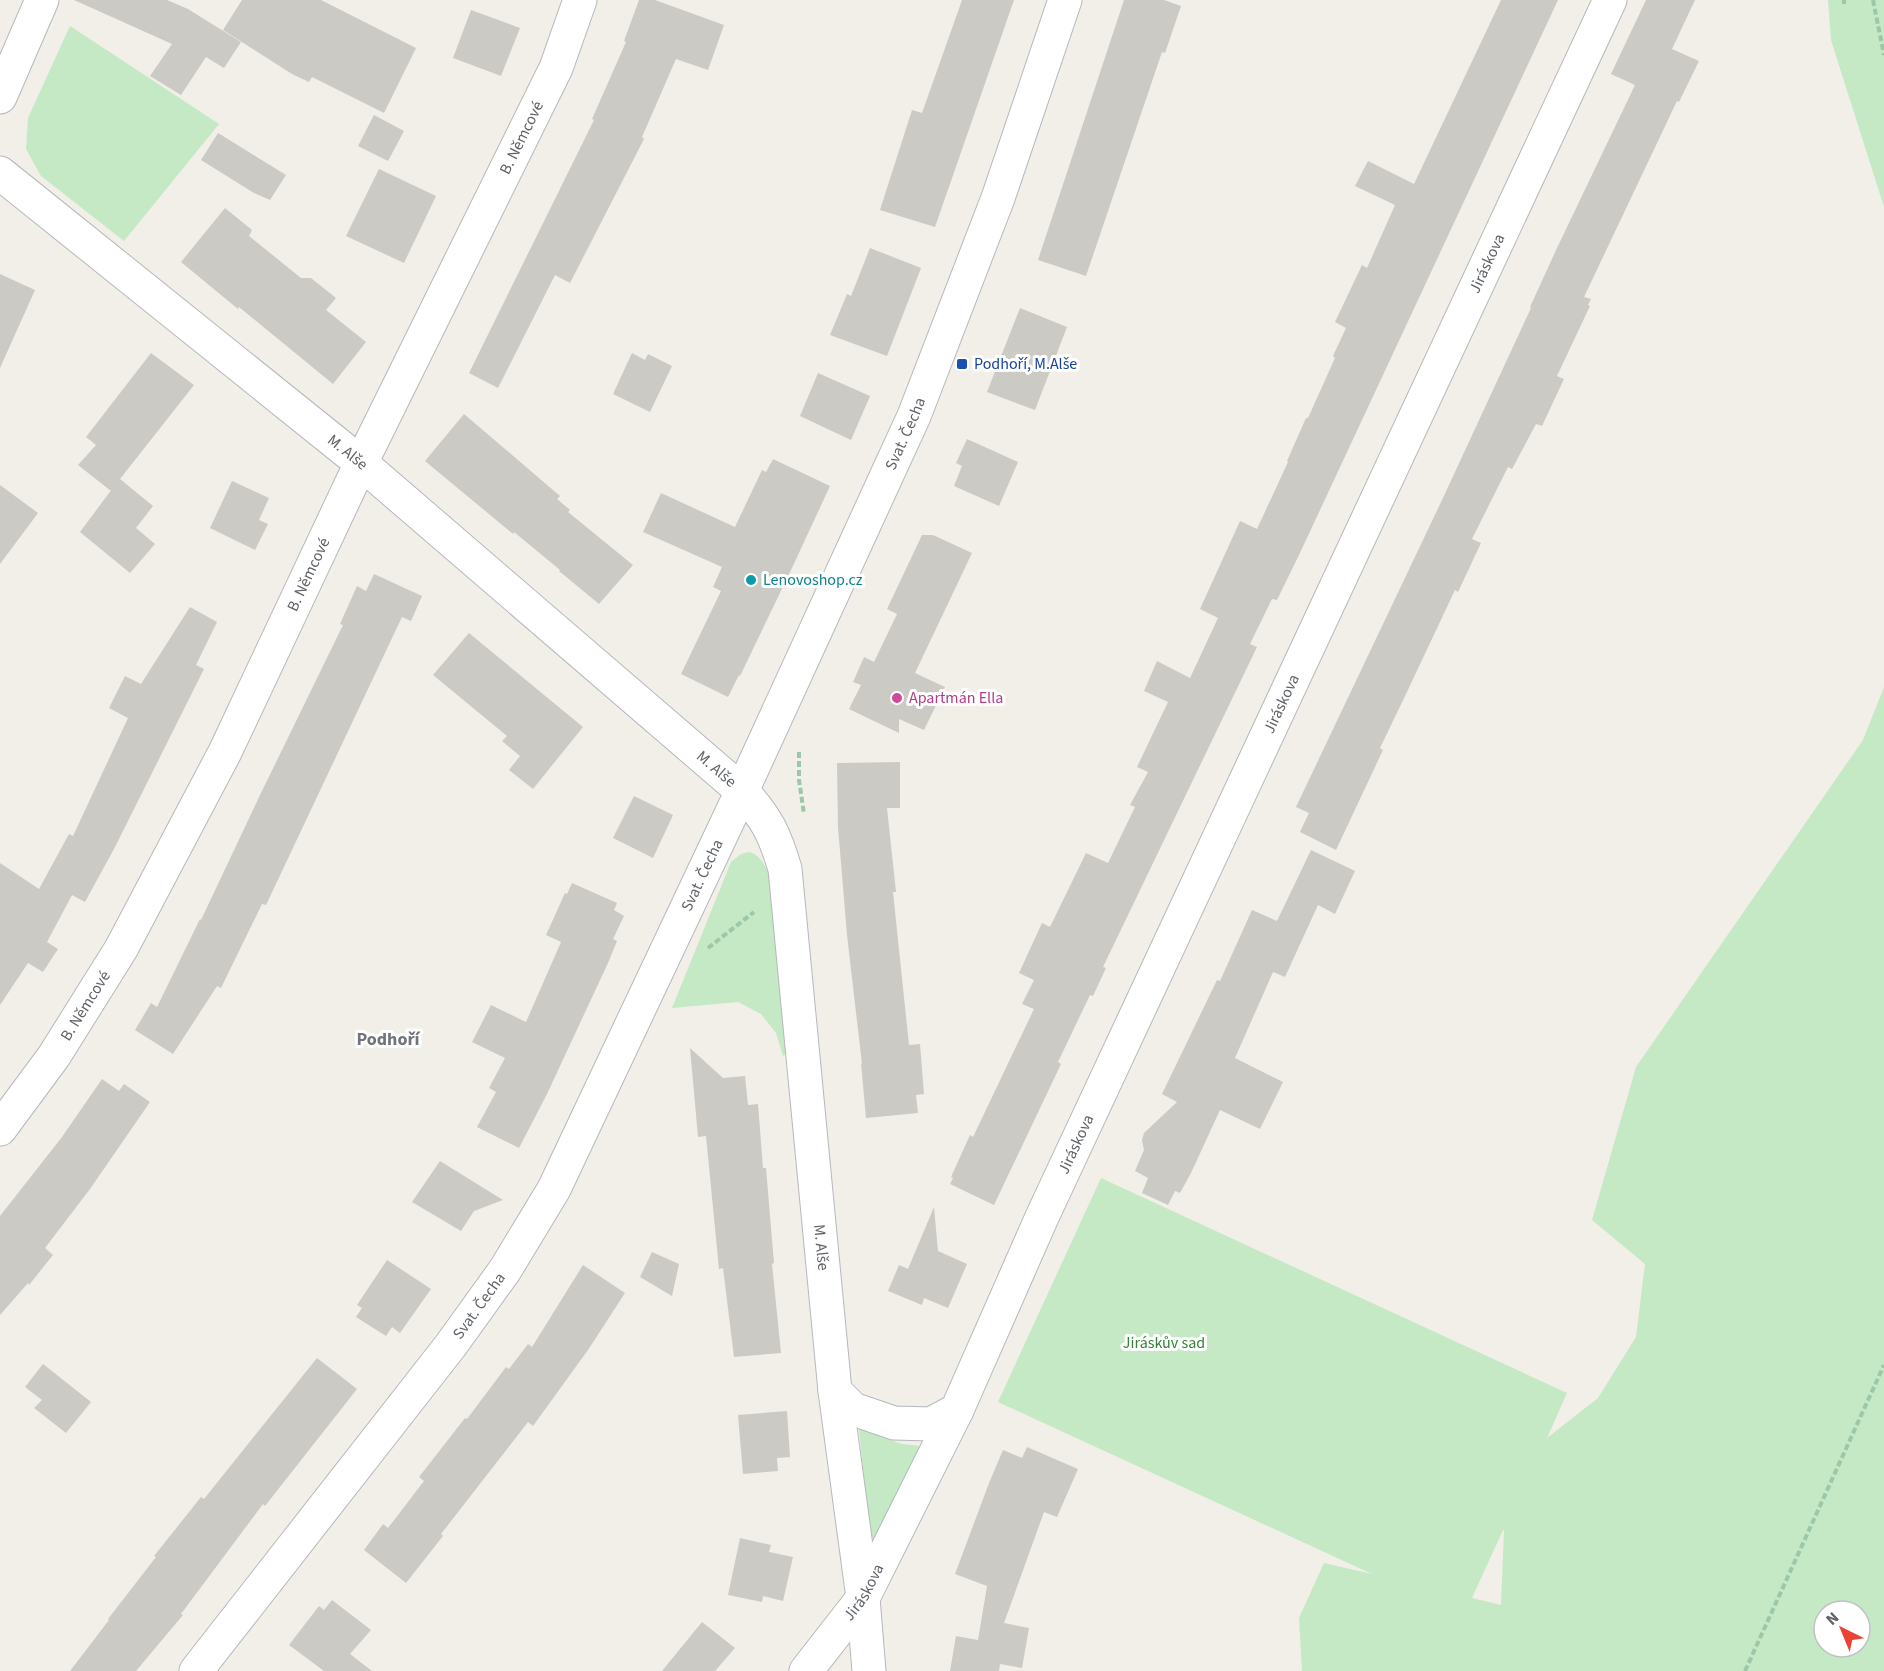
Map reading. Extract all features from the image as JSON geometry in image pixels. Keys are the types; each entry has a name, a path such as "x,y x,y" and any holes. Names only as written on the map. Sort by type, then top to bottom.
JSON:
{"street":[{"path":"0,98 42,0"},
{"name":"B. Němcové","path":"0,1129 54,1056 121,949 225,752 362,463 555,68 580,0"},
{"name":"Svat. Čecha","path":"196,1671 451,1345 505,1270 554,1189 742,791 914,416 998,198 1065,0"},
{"name":"Jiráskova","path":"806,1671 863,1598 957,1410 1052,1195 1610,0"},
{"name":"M. Alše","path":"0,173 362,463 742,791 768,824 777,842 785,869 836,1390 863,1598 869,1671"},
{"path":"836,1390 853,1409 894,1423 931,1424 957,1410"}],"path":[{"path":"1873,0 1884,55"},
{"path":"799,747 799,780 805,824"},
{"path":"702,953 758,909"},
{"path":"1746,1671 1884,1365"}],"green space":[{"path":"1828,0 1884,0 1884,207 1831,40"},
{"path":"70,26 219,124 124,241 41,176 26,149 28,118"},
{"name":"Jiráskův sad","path":"1884,687 1884,1671 1302,1671 1299,1618 1324,1563 1372,1574 998,1402 1101,1178 1567,1393 1547,1438 1598,1398 1636,1337 1645,1264 1592,1220 1636,1067 1863,740","holes":["1503,1530 1501,1605 1472,1598"]},
{"path":"749,852 760,859 771,878 791,1050 783,1056 776,1033 761,1014 738,1002 672,1008 731,862 741,854"},
{"path":"859,1429 902,1444 920,1446 875,1539 870,1536"}],"building":[{"path":"74,0 167,0 188,9 241,42 224,68 206,57 181,95 150,76 172,44"},
{"path":"242,0 321,0 416,48 384,113 312,77 309,82 292,74 223,30"},
{"path":"639,0 655,0 724,25 708,70 676,59 642,137 644,139 570,283 555,275 498,388 469,373 594,120 592,119 626,42 624,41"},
{"path":"962,0 1014,0 935,227 880,210 912,110 922,113"},
{"path":"1124,0 1164,0 1181,6 1165,53 1162,52 1086,276 1038,260"},
{"path":"1501,0 1558,0 1299,555 1277,600 1272,599 1250,644 1257,647 1103,967 1106,968 1093,996 1090,995 1058,1062 1061,1064 994,1205 950,1184 970,1135 973,1137 1034,1009 1022,1004 1034,980 1019,973 1042,923 1050,927 1086,853 1108,863 1135,807 1130,805 1148,772 1137,767 1168,702 1144,691 1157,661 1190,678 1218,618 1200,609 1240,521 1257,529 1335,358 1333,356 1346,328 1335,322 1362,265 1367,268 1395,205 1355,186 1368,161 1414,184"},
{"path":"1646,0 1695,0 1672,49 1699,61 1679,102 1677,101 1584,297 1591,299 1588,305 1590,306 1557,376 1564,379 1542,426 1536,424 1512,469 1508,467 1472,539 1481,543 1458,592 1455,590 1380,748 1383,750 1336,850 1300,832 1309,813 1296,807 1635,85 1611,74"},
{"path":"471,10 520,28 501,76 453,58"},
{"path":"374,115 404,131 388,161 358,146"},
{"path":"218,133 286,175 270,200 254,193 201,160"},
{"path":"379,169 436,196 404,263 346,236"},
{"path":"225,208 252,230 249,236 301,278 311,278 336,298 326,310 366,342 333,384 181,262"},
{"path":"870,248 921,268 887,356 830,335 847,294 851,296"},
{"path":"0,274 35,290 0,368"},
{"path":"1020,308 1067,327 1035,410 987,392"},
{"path":"151,353 194,385 120,479 153,506 136,528 155,544 130,573 80,532 111,491 78,465 96,445 86,437"},
{"path":"632,353 645,360 648,354 672,366 650,412 613,394"},
{"path":"818,373 870,396 851,440 800,416"},
{"path":"464,414 560,496 557,499 570,510 568,512 633,565 599,604 425,461"},
{"path":"967,439 1018,462 999,506 954,486 962,466 956,463"},
{"path":"773,459 830,486 728,697 681,674 721,591 713,587 722,567 643,532 661,493 735,527 762,470 766,472"},
{"path":"232,481 269,498 259,520 268,524 255,550 210,528"},
{"path":"0,485 38,513 0,564"},
{"path":"922,535 933,535 972,553 915,673 945,687 924,730 899,719 899,733 849,709 861,685 853,682 864,657 874,662 897,614 887,609"},
{"path":"374,574 422,596 411,621 402,617 266,905 262,904 221,988 217,986 173,1054 135,1030 151,1003 157,1007 201,920 343,625 340,624 357,586 366,591"},
{"path":"190,607 217,622 196,665 204,669 85,902 72,895 47,942 58,949 43,972 28,963 0,1005 0,863 39,889 69,834 73,836 128,718 109,708 125,676 141,684"},
{"path":"469,633 583,727 533,789 509,770 520,756 502,741 507,736 433,675"},
{"path":"900,762 900,808 887,808 896,892 893,892 909,1045 920,1044 924,1094 916,1095 918,1113 866,1118 838,827 837,763"},
{"path":"634,796 673,815 653,858 613,838"},
{"path":"1311,850 1355,871 1335,914 1318,905 1285,977 1273,972 1235,1058 1283,1082 1260,1129 1220,1110 1191,1173 1180,1193 1175,1191 1168,1205 1142,1193 1148,1178 1135,1171 1144,1150 1142,1140 1144,1133 1177,1102 1162,1094 1217,980 1220,981 1252,910 1277,921"},
{"path":"572,883 617,903 614,910 624,916 613,939 617,941 608,963 547,1094 519,1148 477,1127 496,1092 489,1088 505,1058 472,1042 491,1005 526,1022 561,942 546,935"},
{"path":"690,1048 723,1078 745,1076 748,1105 758,1104 763,1168 766,1168 781,1353 734,1357 723,1268 719,1269 706,1136 698,1137"},
{"path":"102,1079 119,1091 124,1084 150,1102 90,1189 45,1248 53,1255 29,1285 28,1283 0,1315 0,1216 62,1137"},
{"path":"440,1161 503,1200 474,1211 461,1231 412,1202"},
{"path":"934,1207 938,1251 967,1264 948,1308 924,1298 922,1305 888,1291 899,1265 908,1269"},
{"path":"652,1252 679,1264 672,1296 640,1277"},
{"path":"387,1260 431,1289 400,1333 392,1327 386,1336 356,1317 362,1308 357,1305"},
{"path":"583,1265 625,1293 588,1350 533,1426 528,1422 406,1583 364,1550 383,1524 388,1528 424,1481 419,1477 506,1367 509,1369 528,1344 532,1347"},
{"path":"317,1358 357,1389 265,1506 263,1504 181,1614 183,1615 136,1671 70,1671 156,1557 154,1556 201,1497 204,1499"},
{"path":"43,1364 91,1402 66,1433 34,1408 42,1400 25,1387"},
{"path":"787,1411 790,1457 777,1458 778,1471 743,1474 738,1415"},
{"path":"1027,1447 1078,1469 1057,1517 1044,1512 1004,1623 1029,1628 1022,1668 1000,1664 999,1671 950,1671 956,1636 978,1640 987,1586 955,1574 1003,1450 1022,1458"},
{"path":"740,1538 771,1545 769,1552 793,1557 783,1601 763,1596 762,1602 728,1595"},
{"path":"332,1600 371,1630 350,1654 372,1671 324,1671 289,1645 319,1606 324,1610"},
{"path":"702,1622 735,1648 715,1671 662,1671"}],"place":[{"name":"Podhoří, M.Alše","path":"962,364"},
{"name":"Lenovoshop.cz","path":"751,580"},
{"name":"Apartmán Ella","path":"897,698"}],"district":[{"name":"Podhoří","path":"388,1039"}]}
